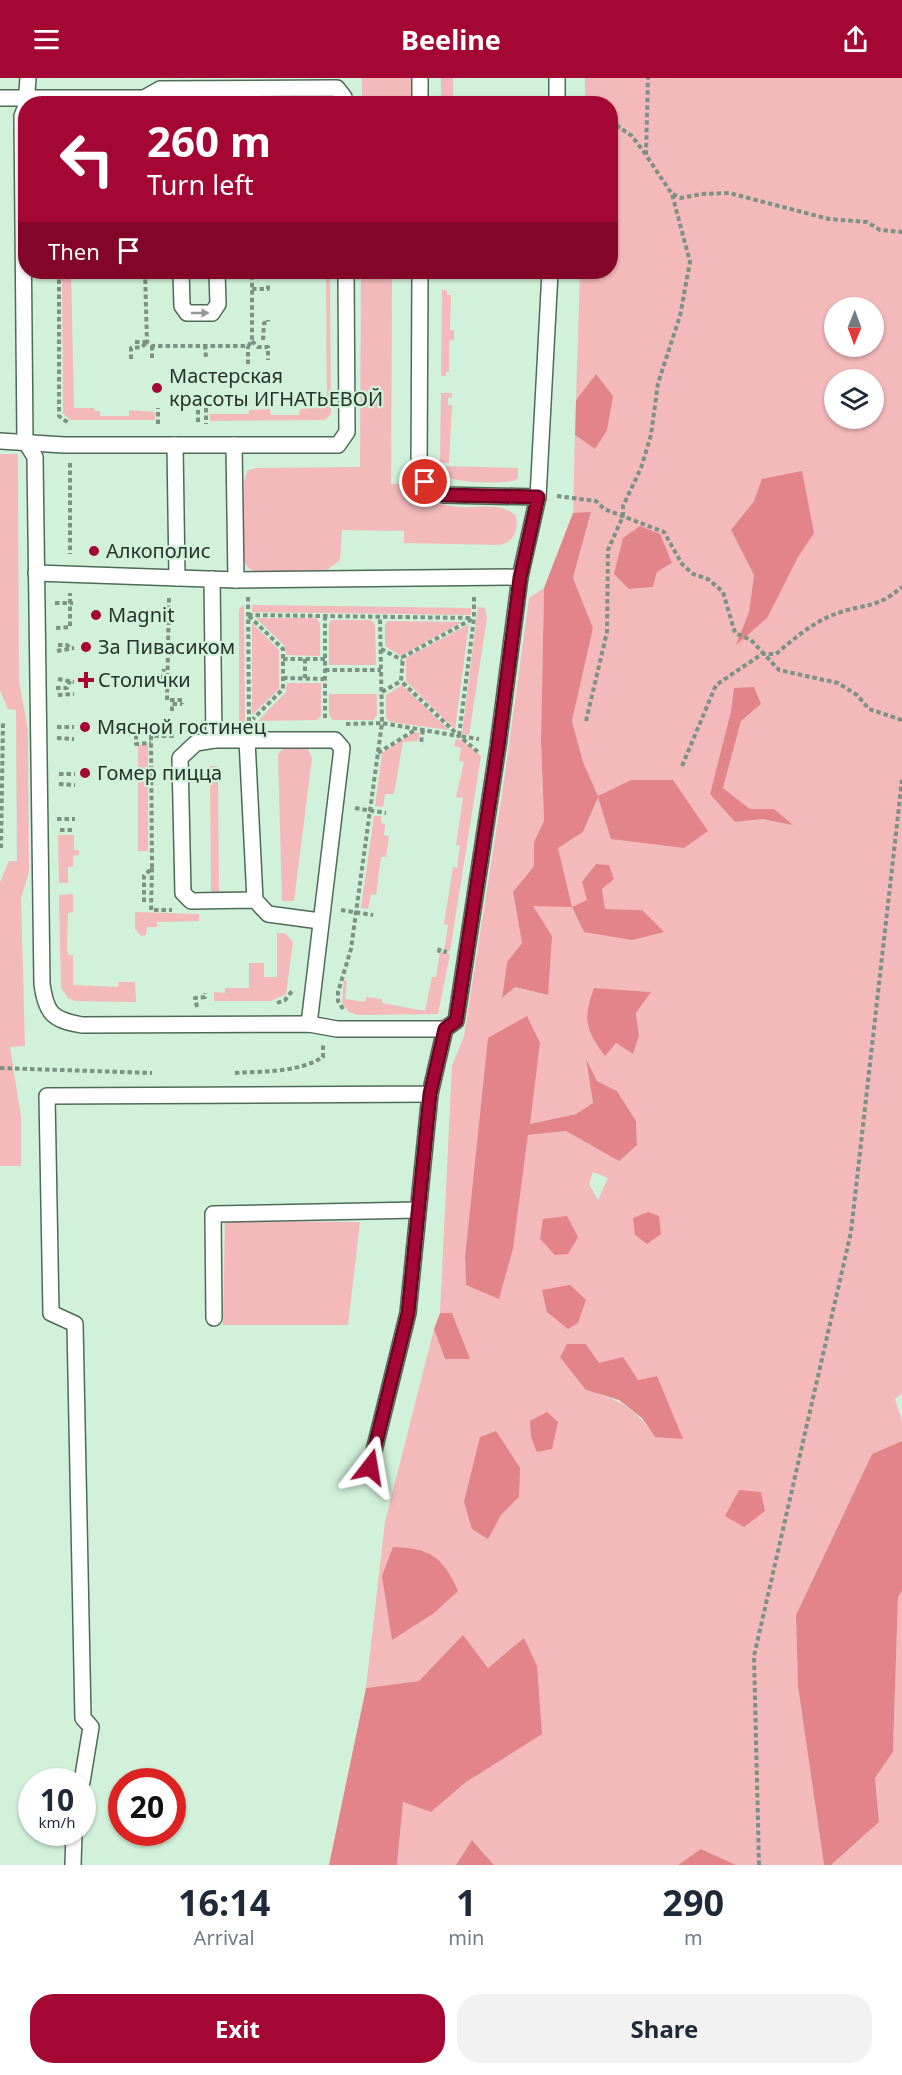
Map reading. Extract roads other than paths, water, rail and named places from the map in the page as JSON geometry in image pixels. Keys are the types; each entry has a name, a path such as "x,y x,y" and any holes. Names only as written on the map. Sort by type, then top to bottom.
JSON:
{"lane":[{"path":"27,96 28,78"},
{"path":"420,78 420,96"},
{"path":"557,78 557,96"},
{"path":"147,96 162,84 176,96"},
{"path":"215,96 337,88 343,96"},
{"path":"0,98 18,101"},
{"path":"24,279 25,441 35,458 45,1006 61,1022 82,1025 315,1025 337,1029 445,1029 456,1021 497,758 520,578 538,497 550,279"},
{"path":"181,279 182,306 187,313 212,313 218,304 217,279"},
{"path":"0,441 64,445 338,445 347,432 346,279"},
{"path":"420,279 419,470 425,482 444,495 538,497"},
{"path":"172,583 175,445"},
{"path":"234,445 236,580"},
{"path":"36,573 172,583 212,579 520,578"},
{"path":"212,579 214,740"},
{"path":"255,900 191,901 183,892 180,758 196,743 214,740 335,740 342,748 321,921 315,1025"},
{"path":"247,740 255,900 268,914 321,921"},
{"path":"370,1467 408,1313 430,1094 445,1029"},
{"path":"84,1768 91,1727 83,1718 75,1324 51,1313 47,1096 430,1094"},
{"path":"214,1318 213,1214 418,1210"},
{"path":"73,1865 74,1846"}],"place":[{"name":"Мастерская красоты ИГНАТЬЕВОЙ","path":"157,388"},
{"name":"Алкополис","path":"94,551"},
{"name":"Magnit","path":"96,615"},
{"name":"За Пивасиком","path":"86,647"},
{"name":"Столички","path":"86,680"},
{"name":"Мясной гостинец","path":"85,727"},
{"name":"Гомер пицца","path":"85,773"}]}
